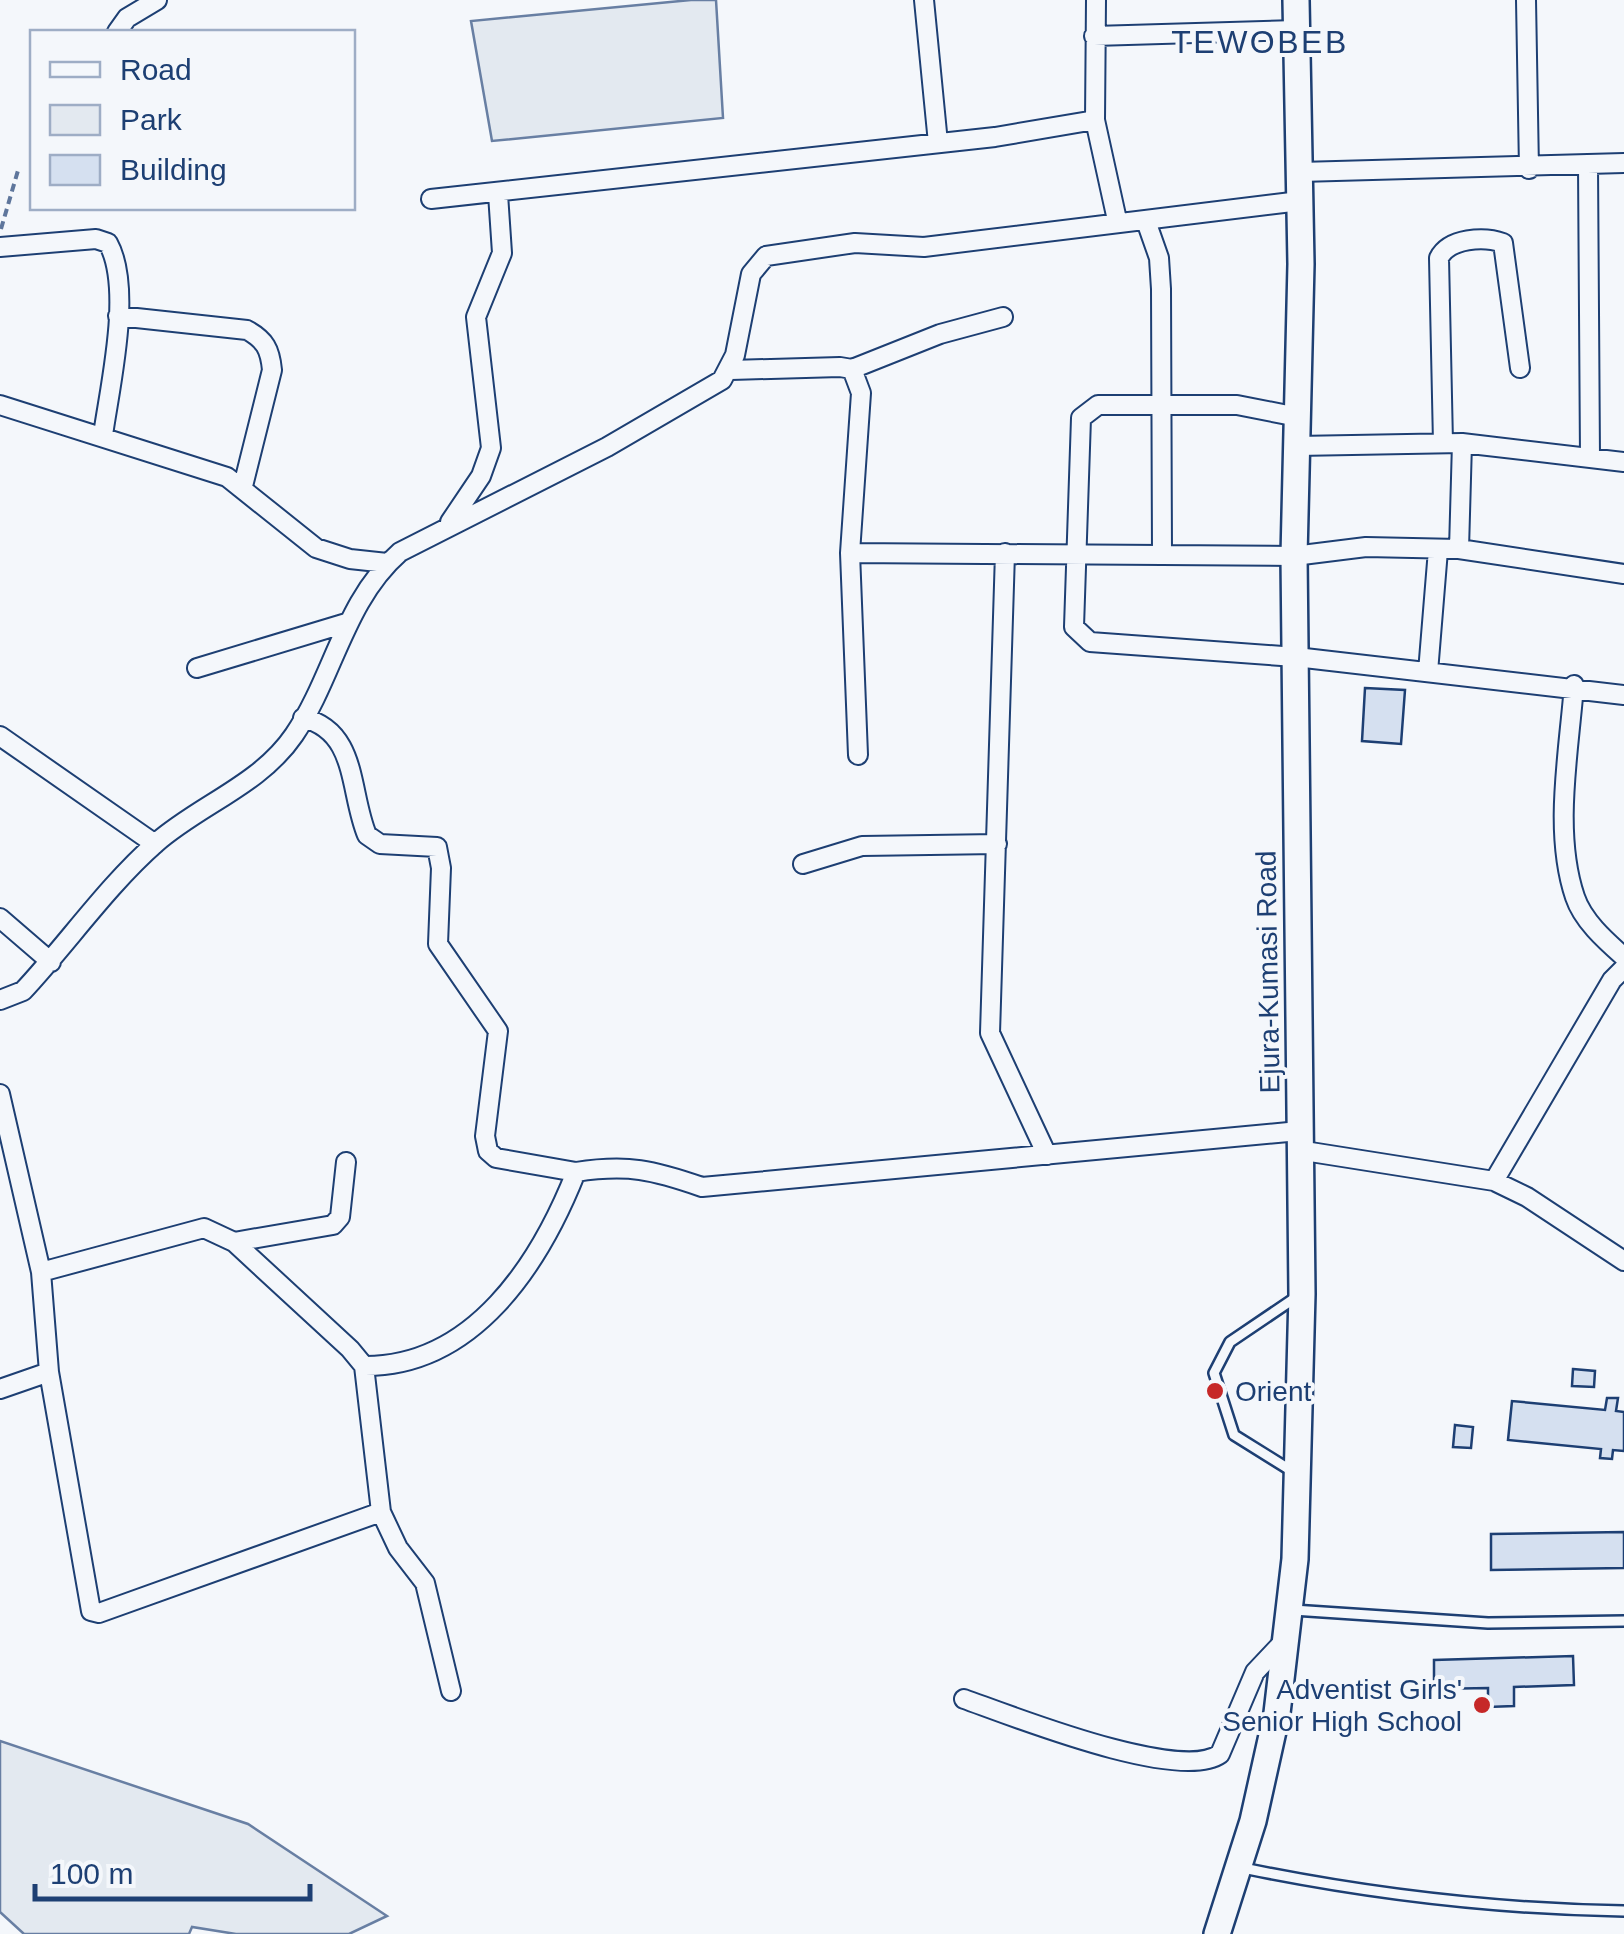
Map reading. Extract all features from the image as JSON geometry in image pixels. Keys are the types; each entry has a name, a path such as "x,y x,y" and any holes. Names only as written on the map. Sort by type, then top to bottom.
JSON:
{"main road":[{"name":"Ejura-Kumasi Road","path":"1217,1934 1240,1867 1277,1713 1290,1636 1298,1474 1302,1294 1294,556 1300,201 1296,0"}],"street":[{"path":"119,30 127,18 157,0"},
{"path":"924,0 938,142"},
{"path":"1096,0 1095,120 1117,220"},
{"path":"1526,0 1529,169"},
{"path":"1094,36 1296,30"},
{"path":"431,199 938,142 1095,120"},
{"path":"1300,172 1624,164"},
{"path":"1588,166 1590,457"},
{"path":"446,526 481,476 492,448 476,317 502,253 498,194"},
{"path":"731,370 751,274 766,256 777,252 855,243 924,247 1117,220 1300,201"},
{"path":"1146,220 1159,258 1162,554"},
{"path":"0,246 96,239 108,244 115,256 118,316 104,435"},
{"path":"1442,443 1439,258 1443,250 1457,242 1503,243 1520,368"},
{"path":"118,316 247,330 262,338 271,352 272,370 243,486"},
{"path":"0,1000 22,991 154,844 260,770 293,737 322,685 346,623 387,563 446,526 640,430 688,403 731,370 852,369 940,334 1002,318"},
{"path":"852,369 861,394 850,553 858,755"},
{"path":"0,405 104,435 243,486 316,548 387,563"},
{"path":"1298,417 1237,405 1098,405 1081,418 1074,626 1090,642 1296,657 1624,694"},
{"path":"1459,549 1462,443"},
{"path":"1297,446 1462,443 1624,462"},
{"path":"850,553 1294,556 1366,547 1459,549 1624,574"},
{"path":"1428,672 1438,550"},
{"path":"1005,553 990,1033 1047,1155"},
{"path":"197,668 346,623"},
{"path":"1574,686 1566,858 1576,900 1600,935 1624,957"},
{"path":"304,718 322,722 340,738 367,835 380,844 436,847 441,868 438,944 498,1032 485,1136 488,1151 496,1158 576,1172 614,1166 648,1169 702,1187 1047,1155 1299,1141 1494,1181 1528,1197 1624,1261"},
{"path":"0,736 154,844"},
{"path":"803,864 862,846 997,844"},
{"path":"0,918 50,962"},
{"path":"1494,1181 1612,980 1624,968"},
{"path":"0,1094 41,1272 49,1372 91,1611 99,1613 381,1512"},
{"path":"234,1242 333,1225 340,1217 346,1162"},
{"path":"364,1366 383,1366 432,1351 490,1313 527,1273 556,1222 576,1172"},
{"path":"41,1272 204,1228 234,1242 364,1366 381,1512 398,1548 425,1583 450,1691"},
{"path":"0,1389 49,1372"},
{"path":"964,1700 1094,1745 1197,1764 1220,1754 1255,1672 1290,1636"}],"lane":[{"path":"1298,1474 1234,1434 1214,1373 1230,1342 1302,1294"},
{"path":"1290,1610 1480,1622 1624,1621"},
{"path":"1240,1867 1366,1893 1549,1910 1624,1911"}],"path":[{"path":"0,234 19,167"}],"green space":[{"path":"716,0 723,118 492,141 471,21"},
{"path":"0,1741 248,1824 387,1916 349,1934 236,1934 192,1927 189,1934 24,1934 0,1912"}],"building":[{"path":"1365,688 1405,690 1401,744 1362,741"},
{"path":"1573,1369 1595,1371 1594,1387 1572,1386"},
{"path":"1607,1398 1618,1398 1616,1411 1624,1412 1624,1451 1613,1450 1612,1459 1600,1458 1601,1449 1508,1440 1512,1401 1605,1410"},
{"path":"1455,1425 1473,1427 1471,1448 1453,1447"},
{"path":"1624,1532 1624,1568 1491,1570 1491,1534"},
{"path":"1573,1656 1574,1685 1514,1687 1514,1706 1488,1707 1488,1688 1434,1689 1434,1660"}],"place":[{"name":"Orient","path":"1215,1391"},
{"name":"Adventist Girls' Senior High School","path":"1482,1705"}],"district":[{"name":"TEWOBEB","path":"1260,42"}]}
